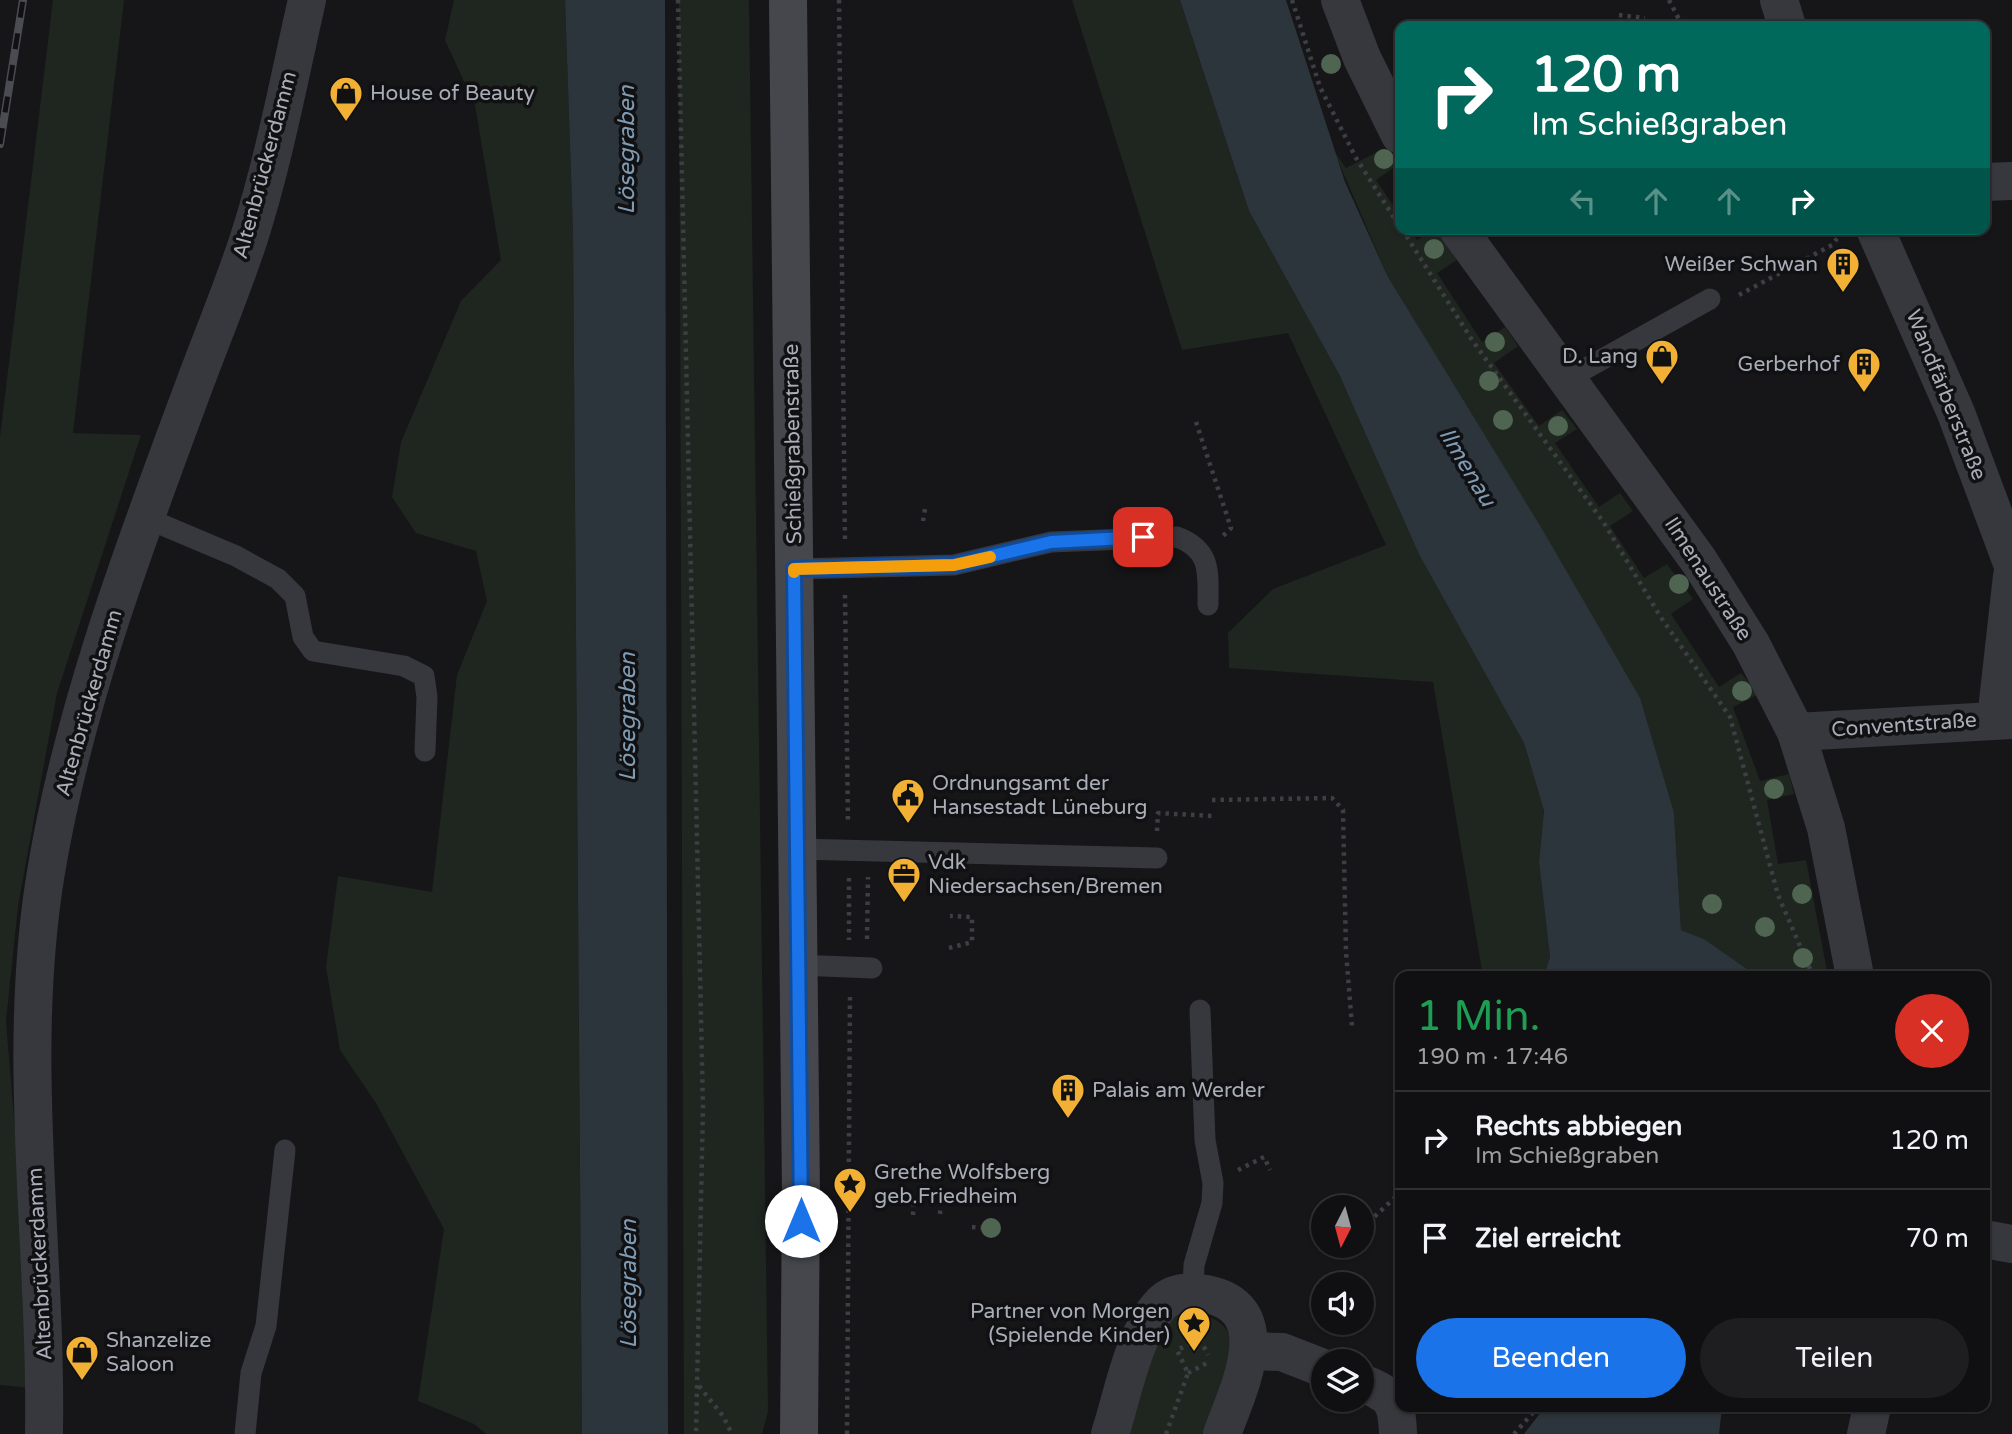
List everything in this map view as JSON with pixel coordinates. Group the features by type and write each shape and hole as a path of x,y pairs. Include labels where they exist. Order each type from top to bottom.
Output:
{"main road":[{"name":"Schießgrabenstraße","path":"788,0 798,965 799,1434"}],"street":[{"name":"Altenbrückerdamm","path":"44,1434 45,1352 31,1097 33,993 46,873 65,781 93,676 146,518 249,237 307,0"},
{"path":"1340,0 1362,58 1395,125"},
{"path":"1779,0 1785,21"},
{"path":"1990,183 2012,181"},
{"name":"Ilmenaustraße","path":"1462,235 1699,561 1751,644 1796,732 1826,828 1853,971"},
{"name":"Wandfärberstraße","path":"1878,235 1956,413 2012,564"},
{"path":"2004,720 2012,576"},
{"name":"Conventstraße","path":"1796,732 2004,720"},
{"path":"1990,1240 2012,1244"},
{"path":"1110,1434 1147,1323 1162,1303 1176,1294 1205,1294 1232,1304 1243,1318 1249,1350 1222,1434"},
{"path":"1249,1350 1282,1352 1311,1363"},
{"path":"1374,1389 1387,1395 1397,1419"},
{"path":"1866,1434 1871,1412"}],"lane":[{"path":"1567,379 1710,299"},
{"path":"146,518 236,556 278,579 295,596 303,636 313,651 404,666 424,676 427,697 425,751"},
{"path":"794,569 954,565 1051,542 1177,537 1195,544 1202,555 1209,573 1208,605"},
{"path":"797,849 1157,858"},
{"path":"798,965 863,967"},
{"path":"1200,1010 1205,1140 1213,1183 1212,1203 1194,1265 1205,1294"},
{"path":"245,1434 251,1373 266,1326 285,1150"}],"path":[{"path":"678,0 703,1107 696,1434"},
{"path":"839,0 845,568 863,967"},
{"path":"1292,0 1320,87 1356,158 1395,219"},
{"path":"1669,0 1680,21"},
{"path":"1619,15 1645,18"},
{"path":"1405,235 1472,340 1604,523 1660,616 1730,717 1778,895 1812,971"},
{"path":"1710,299 1735,297 1832,245 1840,235"},
{"path":"1196,422 1231,528 1202,555"},
{"path":"923,521 925,509"},
{"path":"1212,800 1332,798 1343,810 1346,952 1352,1026"},
{"path":"1157,858 1157,813 1212,816"},
{"path":"847,1434 851,1195 867,917 858,850"},
{"path":"949,948 972,942 972,917 950,916"},
{"path":"867,917 874,919"},
{"path":"1213,1183 1264,1157 1270,1170"},
{"path":"913,1214 914,1198"},
{"path":"940,1214 941,1198"},
{"path":"1374,1217 1395,1198"},
{"path":"972,1227 990,1228"},
{"path":"1166,1434 1188,1373 1211,1361 1200,1339 1205,1294"},
{"path":"1188,1373 1177,1350 1200,1339"},
{"path":"698,1384 723,1416 732,1434"},
{"path":"1514,1434 1534,1412"}],"shaded area":[{"path":"53,0 124,0 73,433 141,435 57,693 18,906 6,1021 31,1323 31,1388 0,1385 0,437"},
{"path":"454,0 565,0 573,233 582,1434 486,1434 474,1424 418,1401 444,1229 376,1103 340,1050 326,967 338,876 432,892 457,675 487,601 476,551 416,533 392,497 401,442 461,301 501,260 475,105 445,40"},
{"path":"679,0 749,0 768,1411 762,1434 684,1434"},
{"path":"1072,0 1180,0 1249,211 1340,376 1524,743 1544,811 1539,862 1550,957 1546,971 1482,971 1433,682 1229,668 1228,633 1273,589 1386,545 1288,333 1182,350"},
{"path":"1381,150 1395,165 1376,180 1395,208 1395,235 1413,235 1417,240 1427,235 1443,235 1460,258 1437,273 1482,342 1505,327 1518,346 1494,363 1539,426 1562,410 1577,429 1555,443 1599,507 1620,493 1633,511 1610,526 1644,578 1667,564 1693,599 1671,614 1719,687 1741,673 1759,694 1733,707 1760,781 1789,774 1794,794 1767,800 1778,864 1806,860 1827,971 1750,971 1704,939 1681,930 1674,813 1432,350 1388,277 1334,151 1346,168"},
{"path":"1191,1311 1219,1322 1230,1339 1231,1352 1225,1381 1204,1434 1121,1434 1156,1330 1177,1312"}],"water":[{"name":"Lösegraben","path":"565,0 665,0 668,1434 582,1434 573,233"},
{"name":"Ilmenau","path":"1180,0 1286,0 1345,182 1388,277 1542,529 1640,698 1674,813 1681,930 1704,939 1750,971 1546,971 1550,957 1539,862 1544,811 1524,743 1419,554 1340,376 1249,211"},
{"path":"1541,1412 1721,1412 1719,1434 1524,1434"}],"railway":[{"path":"0,144 23,0"}],"slow traffic":[{"path":"794,572 794,569 954,565 990,557"}],"place":[{"name":"House of Beauty","path":"346,123"},
{"name":"Weißer Schwan","path":"1843,294"},
{"name":"D. Lang","path":"1662,386"},
{"name":"Gerberhof","path":"1864,394"},
{"name":"Ordnungsamt der Hansestadt Lüneburg","path":"908,825"},
{"name":"Vdk Niedersachsen/Bremen","path":"904,904"},
{"name":"Palais am Werder","path":"1068,1120"},
{"name":"Grethe Wolfsberg geb.Friedheim","path":"850,1214"},
{"name":"Partner von Morgen (Spielende Kinder)","path":"1194,1353"},
{"name":"Shanzelize Saloon","path":"82,1382"}],"route":[{"path":"801,1221 794,569 954,565 1051,542 1143,537"}]}
